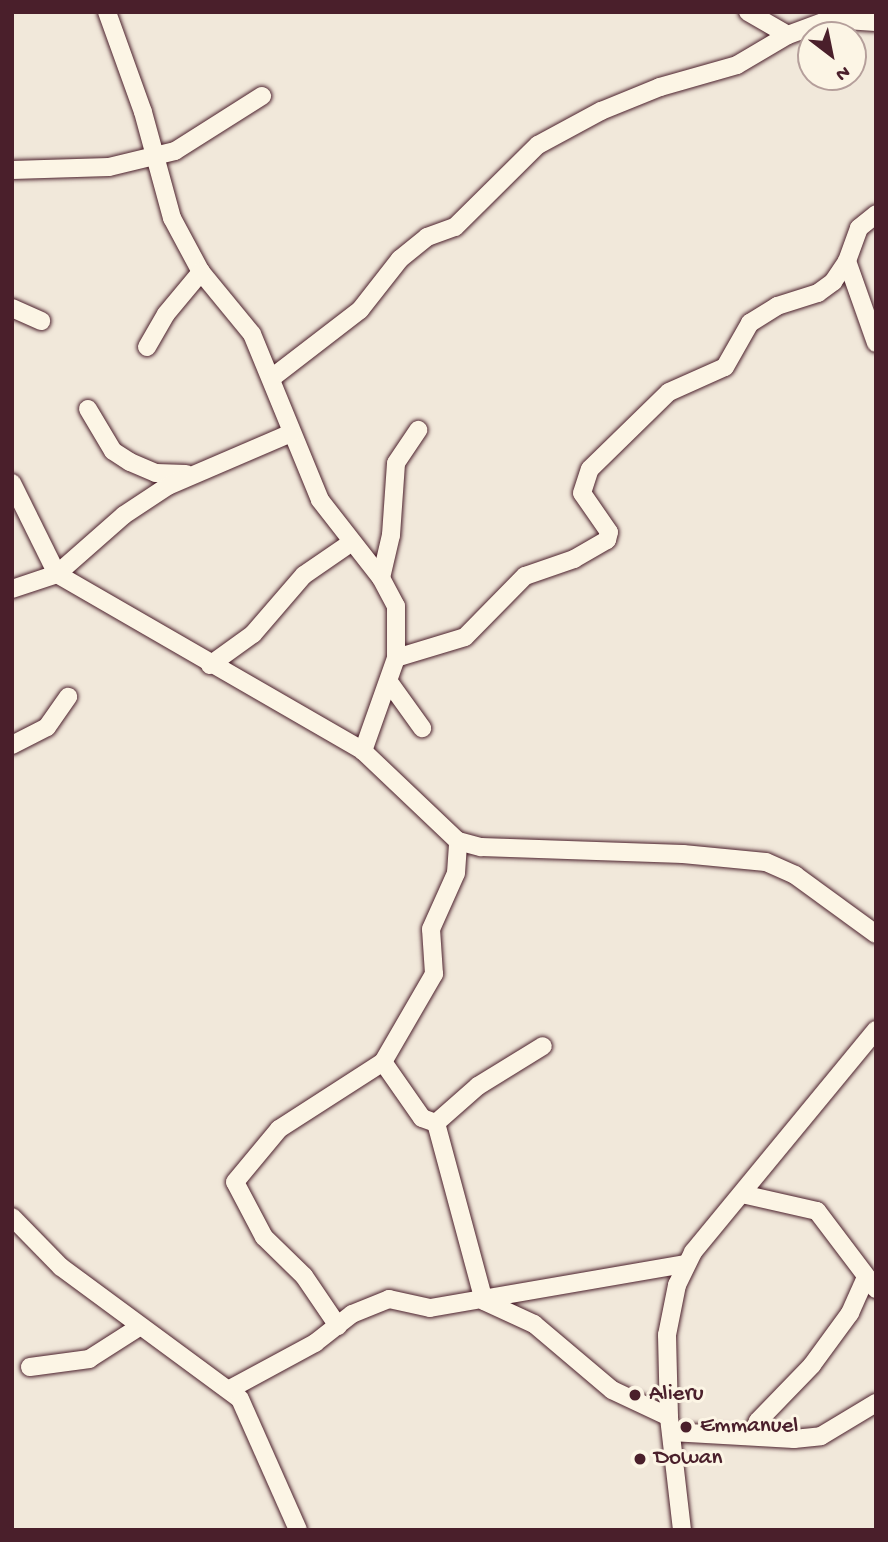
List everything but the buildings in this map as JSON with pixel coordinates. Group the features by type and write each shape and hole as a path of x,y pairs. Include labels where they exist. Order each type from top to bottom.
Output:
{"street":[{"path":"107,12 143,112 153,157 172,218 201,272 244,323 273,377 291,433 320,500 381,578 399,620 396,658 362,751"},
{"path":"748,12 788,35"},
{"path":"273,377 360,310 414,246 455,227 550,138 660,87 737,65 788,35 831,19 876,22"},
{"path":"12,170 85,170 153,157 190,144 262,96"},
{"path":"396,658 465,637 525,576 574,559 607,540 609,532 582,494 590,469 670,392 725,367 750,323 777,306 818,293 847,261 859,228 876,214"},
{"path":"847,261 876,343"},
{"path":"147,347 166,314 201,272"},
{"path":"12,308 41,321"},
{"path":"88,409 109,445 130,462 156,473 190,474"},
{"path":"381,578 391,535 394,473 418,430"},
{"path":"12,589 57,574 124,515 190,474 291,433"},
{"path":"14,492 57,574 362,751 458,841 481,847 683,854 765,862 796,875 876,934"},
{"path":"210,665 253,634 304,575 352,542"},
{"path":"389,682 422,727"},
{"path":"12,745 47,727 68,697"},
{"path":"338,1326 304,1276 264,1237 235,1182 279,1129 383,1062 434,974 431,929 456,873 458,841"},
{"path":"682,1530 670,1424 667,1335 686,1264 876,1030"},
{"path":"436,1123 478,1086 543,1046"},
{"path":"383,1062 422,1118 436,1123"},
{"path":"436,1123 484,1301"},
{"path":"742,1195 817,1211 870,1285 812,1365 758,1421 752,1434"},
{"path":"12,1217 61,1267 139,1327 230,1389 246,1410 298,1530"},
{"path":"230,1389 372,1303 389,1299 430,1308 484,1301 686,1264"},
{"path":"484,1301 534,1324 612,1390 670,1424 794,1439 821,1436 876,1403"},
{"path":"30,1367 89,1359 139,1327"}],"place":[{"name":"Alieru","path":"635,1395"},
{"name":"Emmanuel","path":"686,1427"},
{"name":"Dowan","path":"640,1459"}]}
